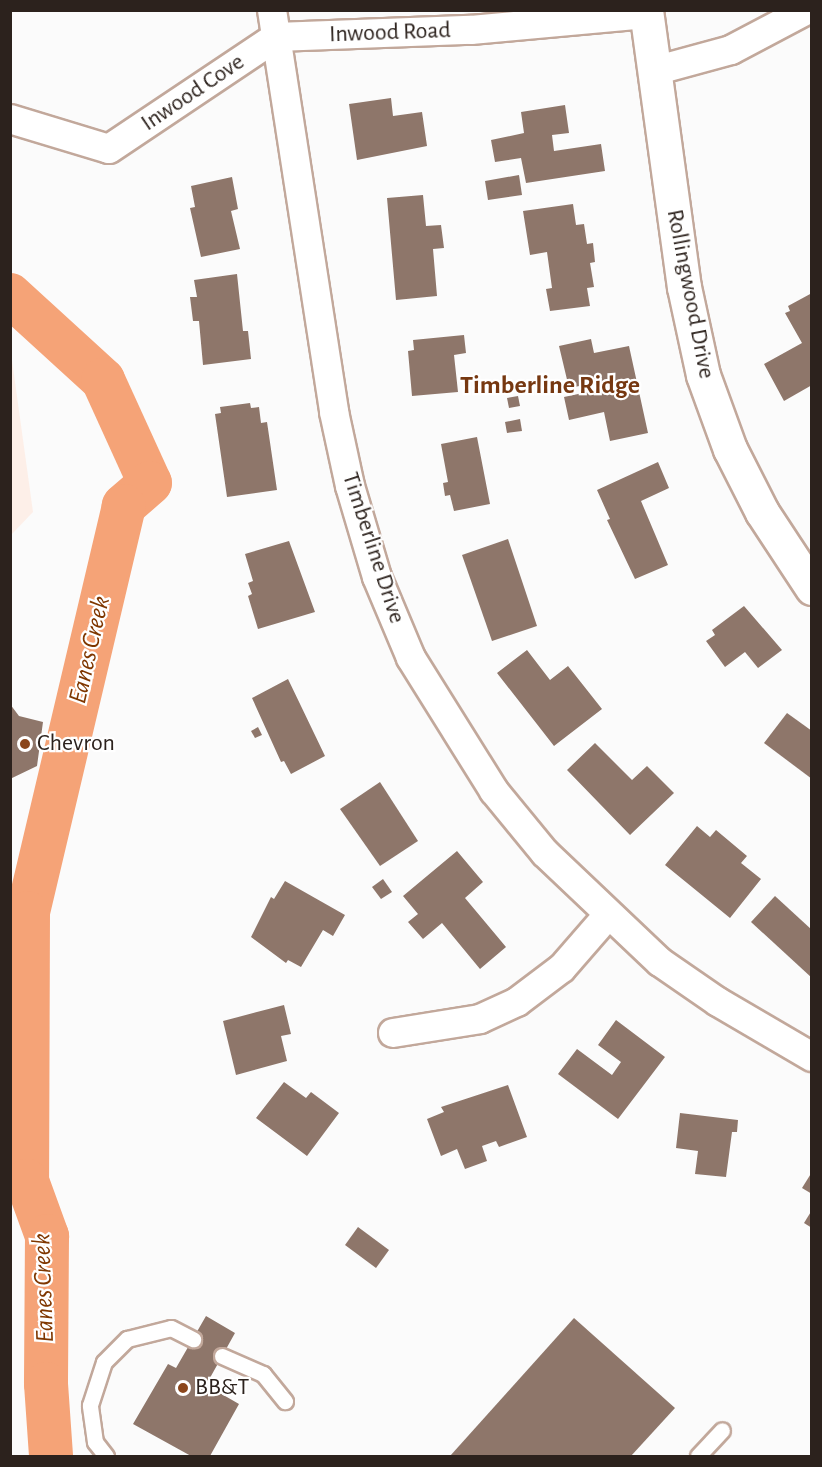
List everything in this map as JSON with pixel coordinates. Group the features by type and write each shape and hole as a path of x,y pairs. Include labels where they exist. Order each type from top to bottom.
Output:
{"street":[{"path":"654,71 731,50 807,10"},
{"name":"Rollingwood Drive","path":"646,12 684,287 703,375 746,481 795,568 812,588"},
{"name":"Inwood Road","path":"274,24 471,30 646,12"},
{"name":"Inwood Cove","path":"10,119 109,149 274,24"},
{"name":"Timberline Drive","path":"274,24 334,412 350,486 377,577 411,658 494,791 545,853 660,962 699,989 812,1057"},
{"path":"393,1033 480,1019 517,1002 562,968 608,915"}],"lane":[{"path":"106,1456 95,1442 90,1405 104,1362 127,1339 171,1328 193,1339"},
{"path":"222,1356 263,1374 285,1401"},
{"path":"698,1456 722,1431"}],"shaded area":[{"path":"11,353 33,512 10,535"}],"building":[{"path":"391,98 393,116 422,112 427,146 357,160 349,104"},
{"path":"565,105 569,133 552,135 554,151 601,144 605,171 526,183 521,158 495,162 491,140 524,133 521,112"},
{"path":"519,175 522,195 488,200 485,181"},
{"path":"232,177 238,209 231,211 240,249 201,257 190,208 195,207 191,186"},
{"path":"423,195 426,226 441,225 444,248 433,249 437,296 396,300 387,198"},
{"path":"573,204 576,225 584,224 587,244 593,243 595,262 590,263 594,287 587,288 590,306 550,311 546,289 552,288 547,252 530,255 523,211"},
{"path":"237,274 243,331 248,331 251,359 203,365 199,321 193,321 190,297 197,297 194,280"},
{"path":"812,293 812,385 784,401 764,364 802,343 785,313 790,311 788,306"},
{"path":"464,335 466,353 454,355 458,392 412,396 408,351 414,350 413,340"},
{"path":"591,339 594,353 629,346 648,433 610,441 604,412 569,420 564,397 597,390 595,383 569,388 559,346"},
{"path":"518,396 520,406 509,408 507,398"},
{"path":"250,403 251,408 259,407 261,423 267,422 277,490 227,497 215,414 221,413 220,407"},
{"path":"520,419 522,431 507,433 505,422"},
{"path":"477,437 490,504 454,511 450,495 445,496 443,483 448,482 441,444"},
{"path":"658,462 669,488 641,501 668,565 635,579 607,520 610,519 597,490"},
{"path":"508,539 537,626 492,641 462,555"},
{"path":"289,541 315,612 258,629 248,596 252,594 248,583 253,581 245,554"},
{"path":"744,606 782,650 758,668 745,652 725,667 706,641 715,635 712,630"},
{"path":"527,650 550,680 568,666 602,709 554,746 497,673"},
{"path":"288,679 325,756 291,774 284,761 281,762 252,698"},
{"name":"Chevron","path":"10,704 19,716 43,722 37,766 10,779"},
{"path":"787,713 812,731 812,779 764,743"},
{"path":"258,727 262,735 255,738 251,731"},
{"path":"595,743 632,780 647,766 674,793 630,835 567,770"},
{"path":"380,782 418,841 380,866 340,809"},
{"path":"697,826 710,837 716,830 747,856 741,863 761,879 730,918 665,865"},
{"path":"457,851 483,882 465,898 506,947 480,969 442,923 423,939 408,922 418,914 403,896"},
{"path":"383,879 392,892 381,899 372,887"},
{"path":"285,881 345,915 333,936 323,930 301,967 288,960 286,963 251,937 271,897 274,899"},
{"path":"775,896 812,930 812,978 751,922"},
{"path":"284,1005 291,1034 281,1036 287,1061 236,1075 223,1021"},
{"path":"616,1020 665,1057 618,1119 558,1074 577,1049 612,1075 621,1062 598,1045"},
{"path":"284,1082 306,1098 311,1092 339,1113 307,1156 256,1118"},
{"path":"508,1085 527,1137 499,1147 496,1141 482,1146 487,1161 465,1169 457,1149 441,1156 427,1119 444,1112 441,1107"},
{"path":"680,1113 738,1120 737,1132 732,1132 726,1177 695,1174 698,1151 676,1148"},
{"path":"812,1172 812,1194 802,1188"},
{"path":"812,1210 812,1228 804,1223"},
{"path":"358,1227 389,1250 376,1268 345,1245"},
{"name":"BB&T","path":"206,1316 235,1333 206,1385 239,1404 210,1456 191,1456 133,1424 168,1364 176,1368"},
{"path":"574,1318 675,1408 631,1456 450,1456"}],"waterway":[{"name":"Eanes Creek","path":"10,295 103,380 150,483 124,506 28,913 27,1181 47,1236 46,1384 51,1456"}],"place":[{"name":"Chevron","path":"25,744"},
{"name":"BB&T","path":"183,1388"}],"district":[{"name":"Timberline Ridge","path":"550,386"}]}
